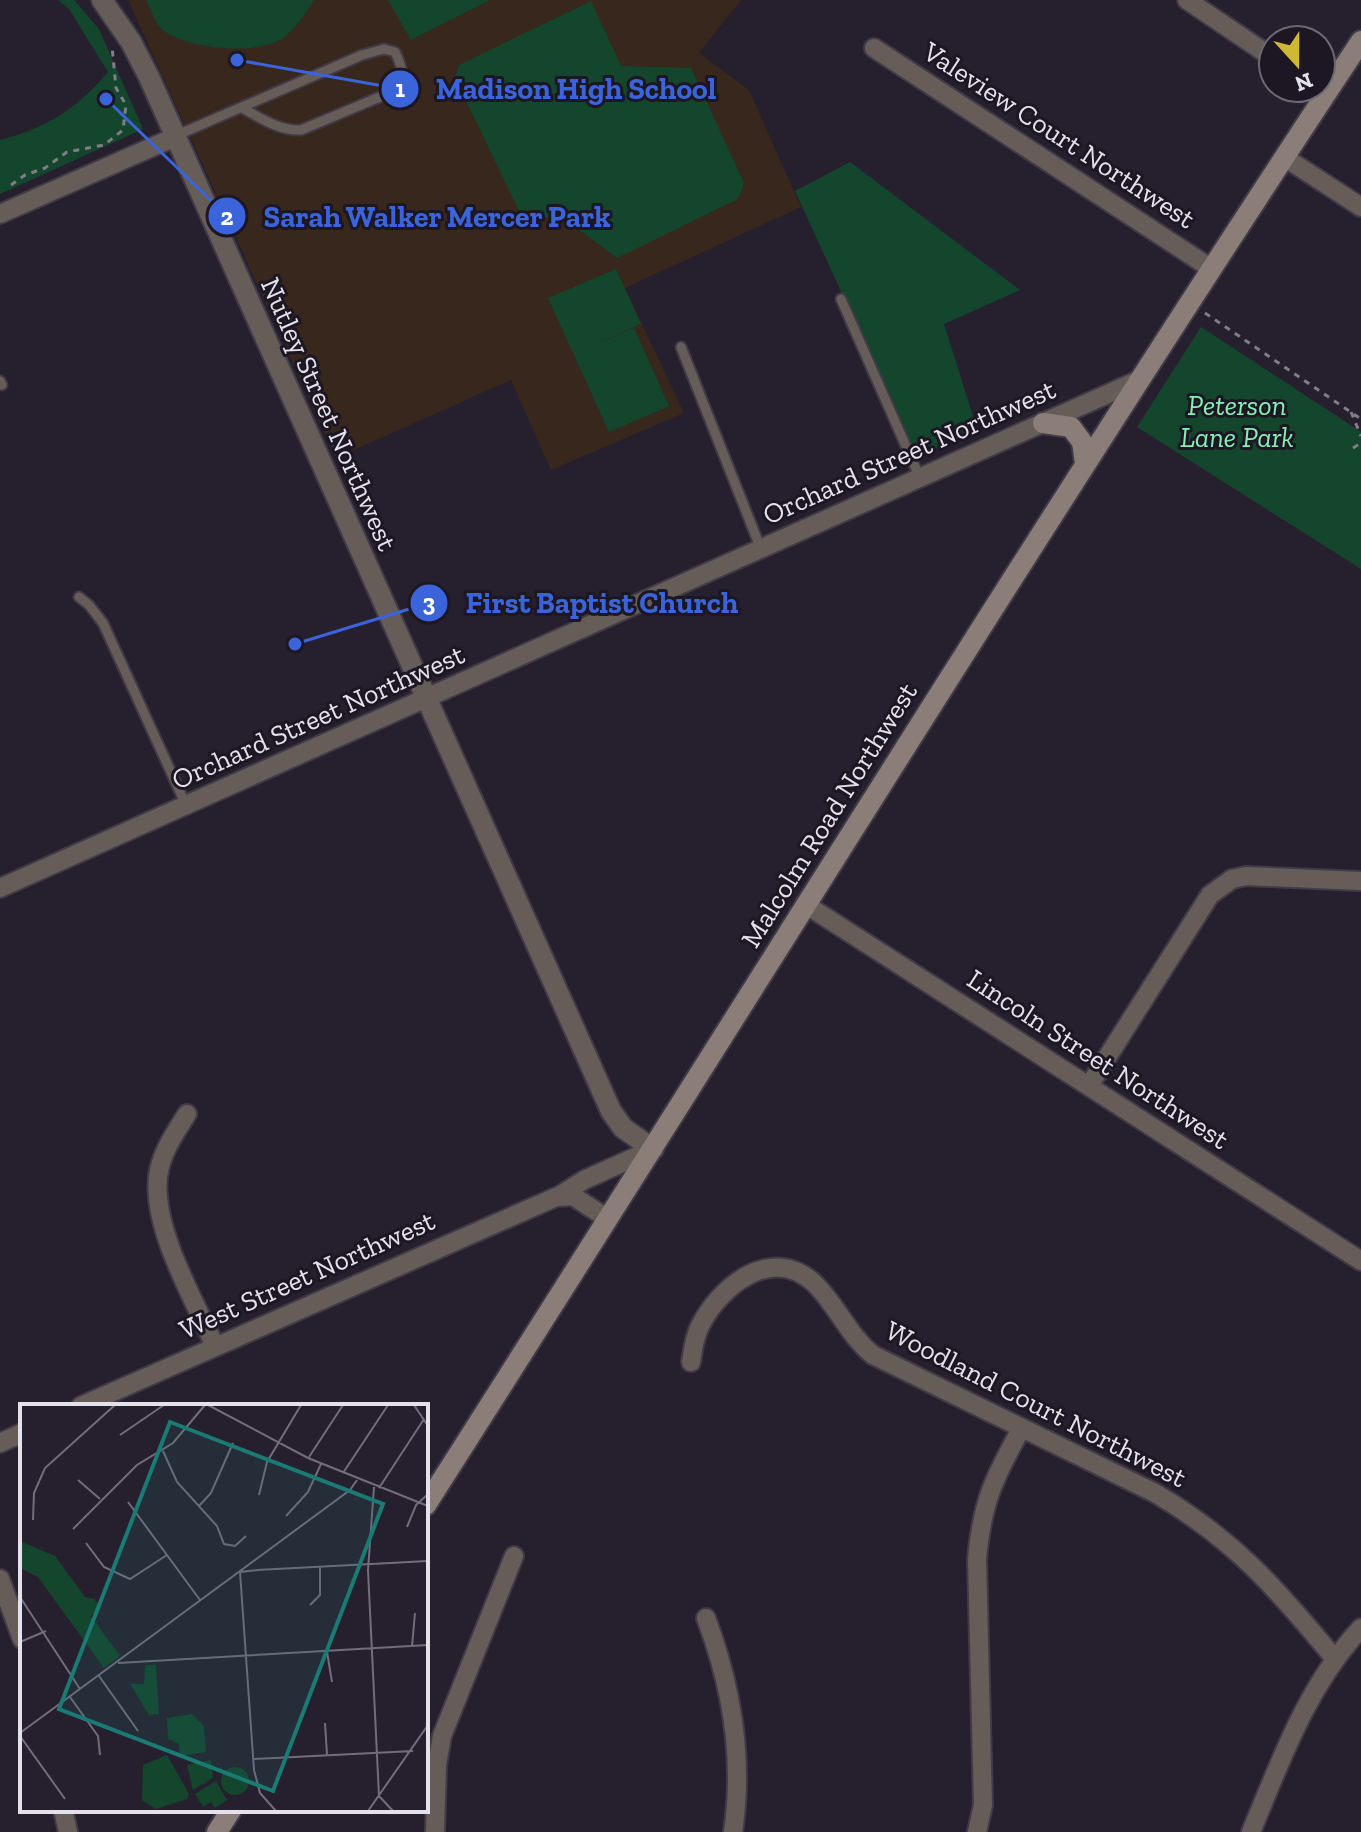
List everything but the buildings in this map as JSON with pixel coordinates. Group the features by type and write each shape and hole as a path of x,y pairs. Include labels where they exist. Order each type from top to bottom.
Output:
{"main road":[{"name":"Malcolm Road Northwest","path":"1337,72 1361,41"},
{"name":"Malcolm Road Northwest","path":"428,1502 1085,463 1191,304 1315,104"},
{"path":"1043,423 1071,427 1082,442 1085,463"},
{"path":"217,1832 230,1812"}],"street":[{"name":"Nutley Street Northwest","path":"102,0 131,42 175,137 611,1111 623,1128 653,1149"},
{"path":"1187,0 1257,47"},
{"name":"Valeview Court Northwest","path":"874,48 1212,269"},
{"path":"0,214 175,137"},
{"path":"1284,157 1361,207"},
{"name":"Orchard Street Northwest","path":"0,888 1139,380"},
{"path":"1089,1086 1210,895 1220,886 1246,876 1361,881"},
{"name":"Lincoln Street Northwest","path":"805,904 1361,1261"},
{"path":"187,1114 163,1156 157,1195 167,1237 215,1346"},
{"name":"West Street Northwest","path":"85,1404 556,1197 584,1180 653,1149"},
{"path":"556,1197 573,1196 608,1219"},
{"name":"Woodland Court Northwest","path":"691,1362 699,1328 708,1312 733,1284 752,1272 784,1268 812,1281 854,1338 873,1355 1155,1493 1189,1513 1223,1538 1283,1596 1335,1659"},
{"path":"977,1832 983,1805 977,1559 980,1526 986,1500 1021,1429"},
{"path":"0,1443 20,1434"},
{"path":"435,1832 437,1765 442,1736 514,1556"},
{"path":"0,1579 20,1634"},
{"path":"706,1618 722,1666 736,1734 738,1774 733,1832"},
{"path":"1251,1832 1315,1688 1361,1628"},
{"path":"63,1812 68,1832"}],"lane":[{"path":"175,137 362,55 384,49 395,52 403,67 401,81 394,91 301,130 290,131 244,109"},
{"path":"841,299 920,478"},
{"path":"681,347 761,549"},
{"path":"79,597 103,623 186,805"}],"path":[{"path":"11,185 25,175 45,168 67,152 104,145 123,130 126,105 116,88 113,42"},
{"path":"1191,304 1361,419"},
{"path":"1351,412 1361,436"},
{"path":"334,447 342,434"},
{"path":"1353,448 1361,443"}],"shaded area":[{"path":"128,0 741,0 699,53 749,90 801,207 625,288 684,413 551,470 511,380 336,458"}],"green space":[{"path":"58,0 74,0 99,29 143,129 0,194 0,140 32,130 60,115 85,96 108,72 69,9"},
{"path":"146,0 314,0 283,38 257,47 223,48 189,42 164,31"},
{"path":"388,0 490,0 411,40"},
{"path":"591,1 621,66 691,68 744,183 738,199 617,258 565,219 521,215 455,78 459,65"},
{"path":"850,162 1020,290 944,324 977,429 917,457 795,191"},
{"path":"616,269 641,324 585,349 634,328 669,406 609,432 548,298"},
{"name":"Peterson Lane Park","path":"1201,327 1361,432 1361,569 1137,427"}],"place":[{"name":"Madison High School","path":"237,60"},
{"name":"Sarah Walker Mercer Park","path":"106,99"},
{"name":"First Baptist Church","path":"295,644"}]}
